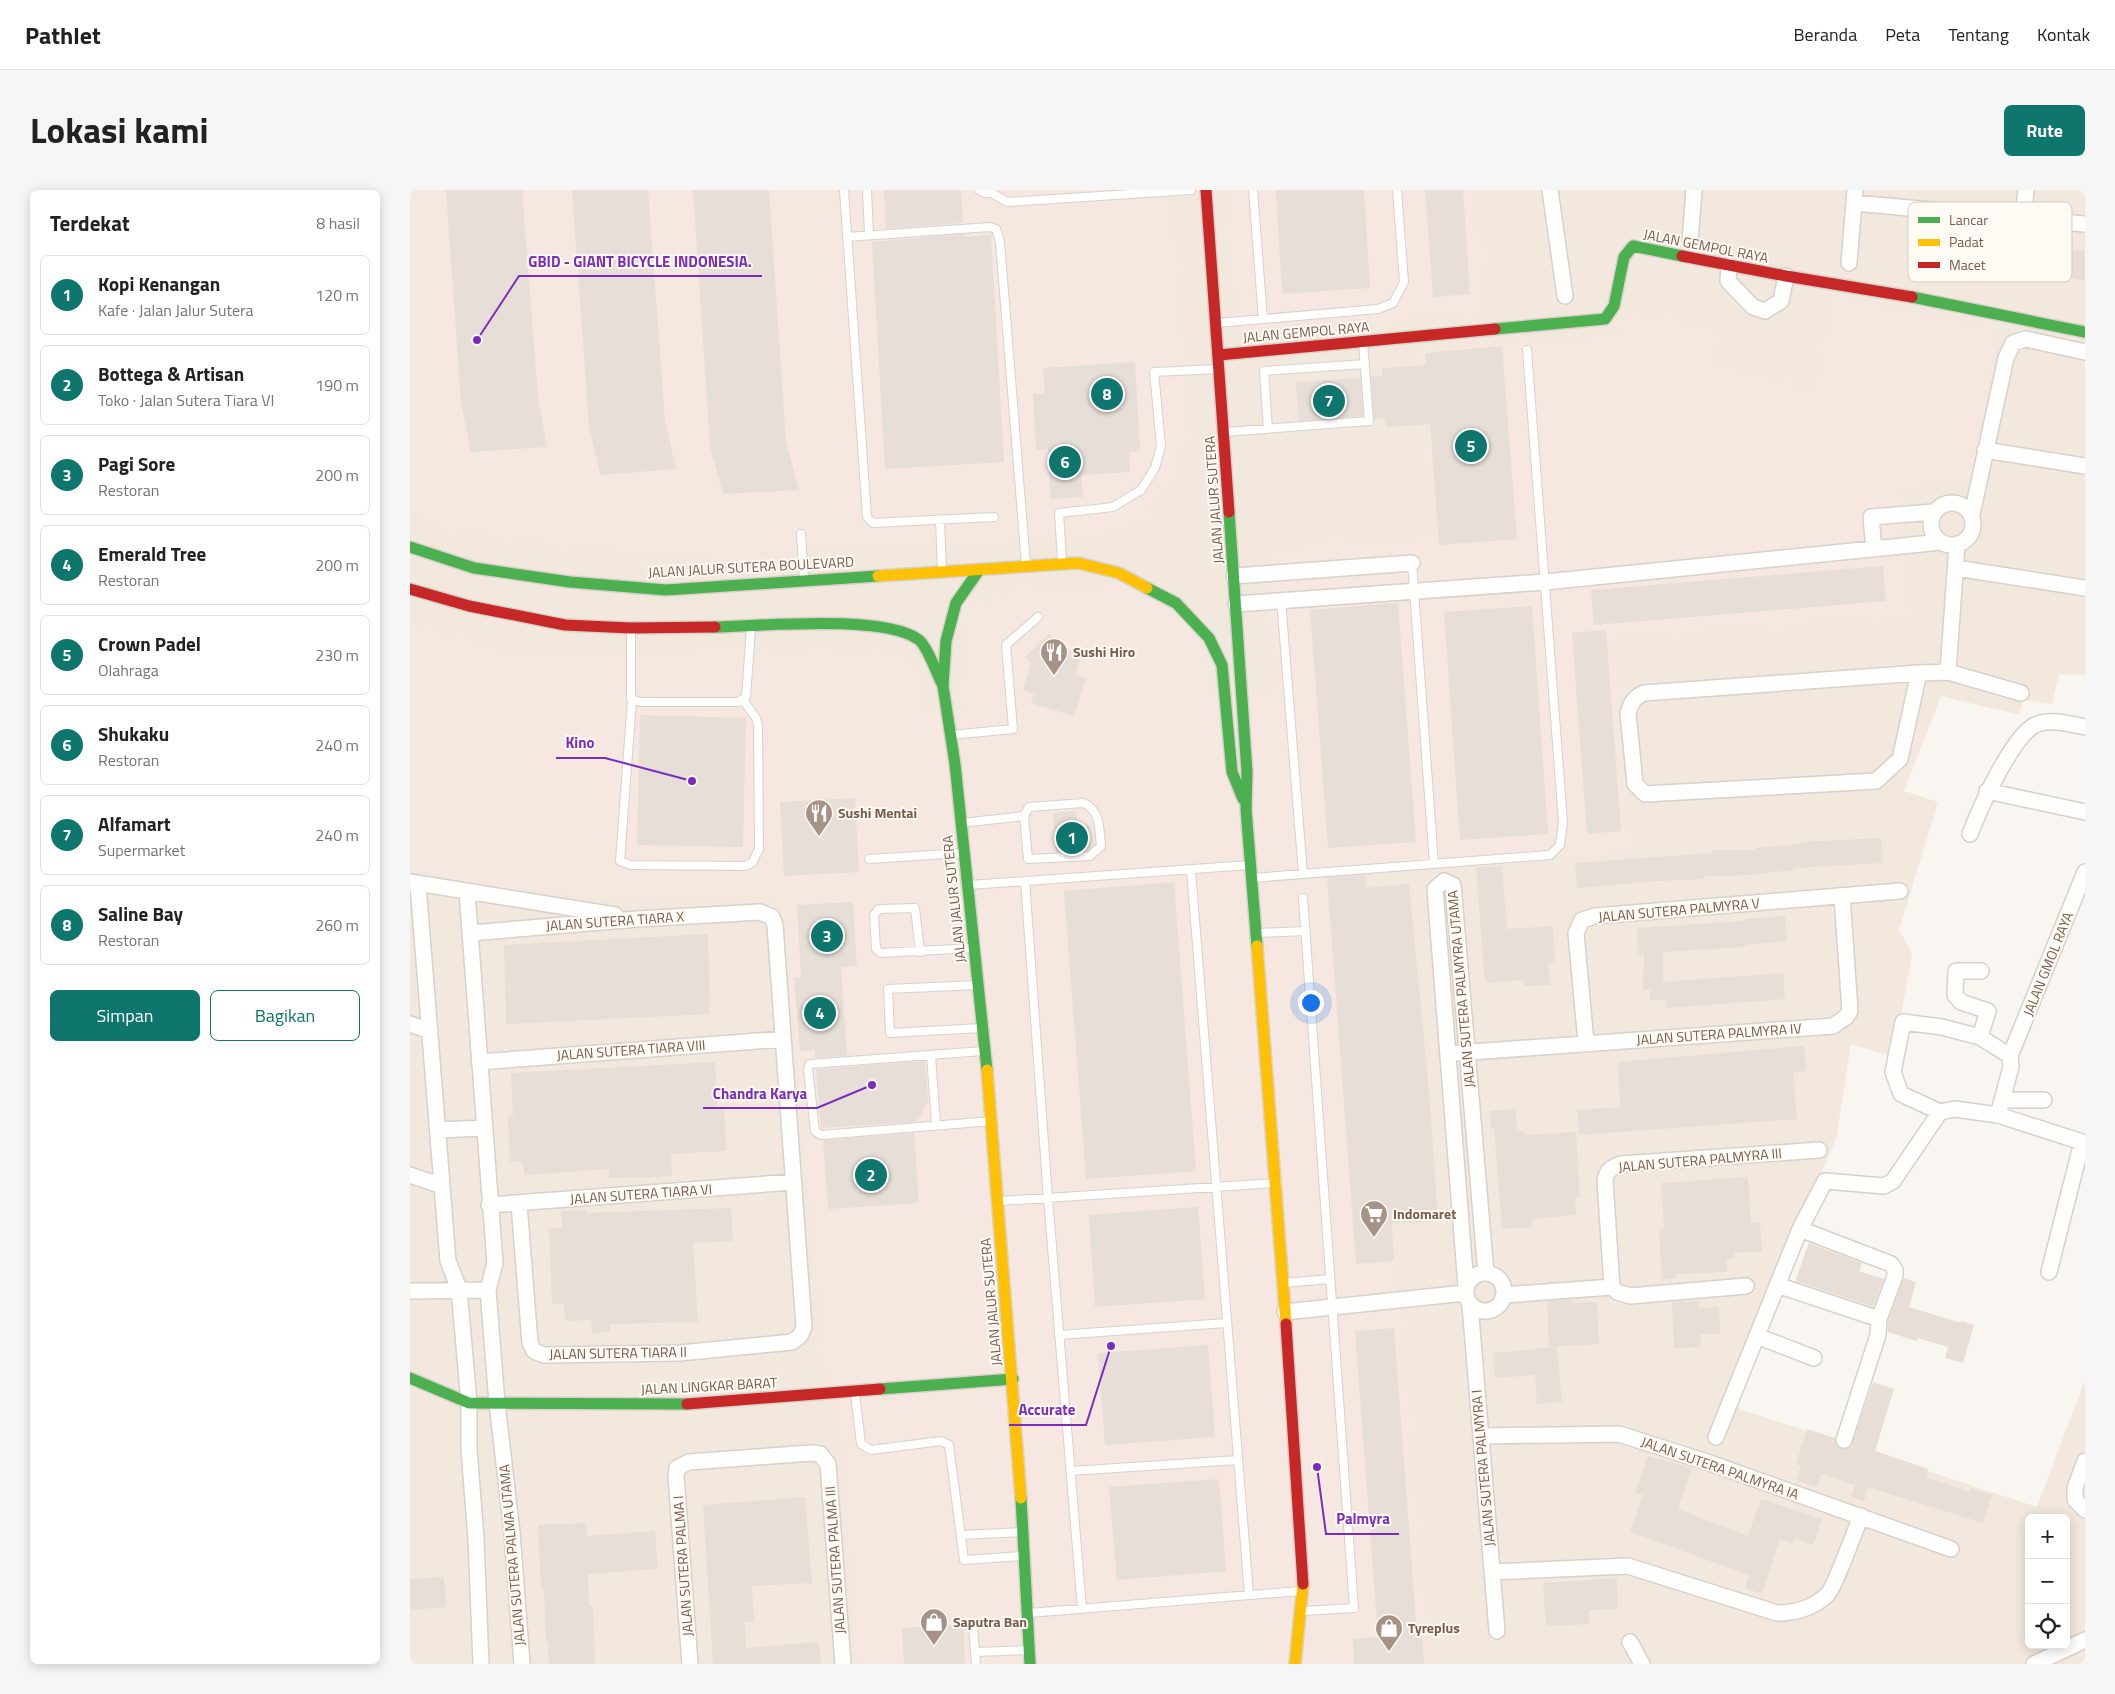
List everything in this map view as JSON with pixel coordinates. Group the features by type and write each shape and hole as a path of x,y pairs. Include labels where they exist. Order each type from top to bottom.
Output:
{"main road":[{"name":"JALAN JALUR SUTERA","path":"1206,190 1217,323 1247,772 1246,809 1277,1183 1303,1591 1295,1664"},
{"name":"JALAN GEMPOL RAYA","path":"1219,355 1605,319 1614,306 1624,257 1633,246 1729,266 1874,289 2085,332"},
{"name":"JALAN JALUR SUTERA BOULEVARD","path":"410,547 474,568 570,582 666,590 979,570"},
{"name":"JALAN JALUR SUTERA","path":"1030,1664 1013,1379 992,1121 968,885 951,735 943,686 946,641 956,603 979,570 1026,565 1078,563 1119,573 1176,602 1209,638 1222,665 1232,772 1246,809"},
{"path":"410,589 469,606 565,626 630,628 863,624 894,628 920,641 943,686"},
{"name":"JALAN LINGKAR BARAT","path":"410,1378 469,1403 677,1404 855,1393 1013,1379"}],"street":[{"path":"1550,190 1565,296"},
{"path":"1690,241 1694,190"},
{"path":"1849,263 1855,196 1908,203"},
{"path":"2072,223 2085,224"},
{"path":"1729,266 1728,281 1753,307 1765,311 1781,301 1786,276"},
{"path":"1236,604 1544,582 1941,542 1957,544 1967,539 1973,530 1972,514 1985,450 2006,358 2013,343 2026,339 2085,352"},
{"path":"1985,450 2085,466"},
{"path":"1874,549 1872,517 1934,512 1943,505 1953,502 1964,506 1972,514"},
{"path":"1934,512 1931,528 1941,542"},
{"path":"1948,672 1957,544"},
{"path":"1234,576 1412,563"},
{"path":"1956,568 2085,588"},
{"path":"1919,673 1900,759 1876,781 1645,794 1635,784 1628,712 1630,704 1636,697 1644,693 1919,673 1948,672 2021,693"},
{"path":"1970,834 1987,791 2024,734 2036,724 2058,722 2085,727"},
{"path":"1987,791 2085,812"},
{"name":"JALAN GMOL RAYA","path":"1998,1115 2011,1066 2010,1056 2078,909 2085,872"},
{"name":"JALAN SUTERA PALMYRA UTAMA","path":"1467,1295 1435,889 1444,881 1453,885 1486,1273"},
{"path":"481,1664 476,1539 469,1449 469,1403 459,1289 448,1261 430,1031 414,884 638,919"},
{"name":"JALAN SUTERA PALMYRA V","path":"1586,1043 1576,932 1582,920 1595,916 1900,891"},
{"name":"JALAN SUTERA PALMA UTAMA","path":"467,892 489,1205 495,1263 488,1290 497,1403 512,1532 522,1664"},
{"name":"JALAN SUTERA PALMYRA IV","path":"1448,1055 1586,1043 1833,1026 1846,1018 1850,1011 1842,896"},
{"name":"JALAN SUTERA TIARA X","path":"470,932 760,912 772,917 775,925 783,1039"},
{"path":"1980,1037 1988,1011 1961,1002 1955,995 1956,971 1981,971"},
{"path":"2010,1056 1980,1037 1942,1027 1904,1022 1893,1072 1901,1094 1940,1112 1955,1109 1998,1115 2084,1143 2049,1272"},
{"path":"410,1024 430,1031"},
{"path":"783,1039 793,1182"},
{"name":"JALAN SUTERA TIARA VIII","path":"479,1062 783,1039"},
{"path":"2003,1100 2044,1100"},
{"path":"1716,1437 1800,1229 1825,1181 1884,1186 1893,1181 1940,1112"},
{"path":"438,1130 484,1128"},
{"name":"JALAN SUTERA PALMYRA III","path":"1612,1287 1605,1180 1607,1172 1612,1167 1621,1164 1819,1150"},
{"path":"410,1175 442,1186"},
{"name":"JALAN SUTERA TIARA VI","path":"489,1205 793,1182"},
{"name":"JALAN SUTERA TIARA II","path":"519,1204 530,1342 534,1351 544,1355 680,1353 792,1342 800,1336 804,1327 793,1182"},
{"path":"1800,1229 1890,1264 1895,1270 1895,1276 1879,1319 1878,1335 1844,1440"},
{"path":"1486,1273 1498,1278 1502,1283 1504,1295 1498,1307 1493,1310 1480,1311 1467,1295 1474,1276 1486,1273"},
{"path":"1777,1285 1879,1319"},
{"path":"1504,1295 1612,1287 1630,1296 1746,1286"},
{"path":"410,1291 488,1290"},
{"path":"1285,1312 1467,1295"},
{"name":"JALAN SUTERA PALMYRA I","path":"1467,1295 1481,1436 1496,1631"},
{"path":"1757,1336 1814,1358"},
{"name":"JALAN SUTERA PALMYRA IA","path":"1481,1436 1619,1434 1861,1516 1951,1549"},
{"name":"JALAN SUTERA PALMA III","path":"678,1468 682,1464 698,1461 811,1453 824,1458 828,1464 843,1664"},
{"path":"2080,1505 2075,1488 2085,1461"},
{"name":"JALAN SUTERA PALMA I","path":"678,1468 676,1476 690,1664"},
{"path":"1492,1572 1628,1566 1777,1613 1791,1613 1807,1609 1828,1594 1861,1516"},
{"path":"2034,1664 2062,1658 2085,1640"},
{"path":"1630,1642 1642,1664"}],"lane":[{"path":"844,190 867,517 873,523 994,517"},
{"path":"867,190 869,235"},
{"path":"979,190 992,192 1007,202 1191,190"},
{"path":"1253,190 1263,319"},
{"path":"1217,323 1378,309 1392,303 1404,282 1397,190"},
{"path":"847,237 990,226 996,229 999,236 1026,565"},
{"path":"1224,432 1369,421 1363,342"},
{"path":"1252,878 1550,855 1560,845 1563,822 1527,350"},
{"path":"1268,429 1264,371 1365,364"},
{"path":"1063,563 1059,513 1113,507 1141,490 1155,468 1160,446 1154,372 1220,369"},
{"path":"940,519 942,572"},
{"path":"801,534 804,580"},
{"path":"1412,563 1434,864"},
{"path":"1281,600 1303,874"},
{"path":"951,735 1013,729 1006,645 1038,617"},
{"path":"743,700 746,697 751,627"},
{"path":"630,628 630,688 632,700 620,861 631,865 745,866 752,863 758,849 758,725 756,718 743,700"},
{"path":"632,700 641,702 743,700"},
{"path":"1084,803 1093,808 1098,817 1101,846 1090,856 1028,860 1024,816 1029,807 1084,803"},
{"path":"961,823 1024,816"},
{"path":"869,859 964,853"},
{"path":"968,885 1251,865"},
{"path":"1191,870 1249,1595"},
{"path":"1025,881 1048,1198 1082,1608"},
{"path":"1301,1612 1354,1608 1303,898"},
{"path":"920,952 915,908 879,909 874,915 876,949 881,953 920,952 975,948"},
{"path":"1257,933 1306,931"},
{"path":"979,984 888,989 890,1033 983,1027"},
{"path":"985,1051 814,1063 808,1069 815,1131 818,1134 992,1121"},
{"path":"931,1055 936,1124"},
{"path":"998,1201 1277,1183"},
{"path":"1284,1283 1330,1279"},
{"path":"1059,1335 1226,1323"},
{"path":"855,1393 861,1444 871,1450 941,1442 950,1445 964,1560 1023,1556"},
{"path":"1071,1471 1238,1460"},
{"path":"961,1535 1022,1532"},
{"path":"1027,1613 1303,1591"},
{"path":"974,1627 976,1664"},
{"path":"975,1652 1029,1650"}],"shaded area":[{"path":"410,190 2085,190 2085,675 2059,674 2052,704 2023,700 2019,715 1941,696 1904,791 1938,802 1899,930 1912,953 1894,1057 1851,1044 1836,1139 1722,1403 2037,1507 2085,1380 2085,1664 410,1664"},
{"path":"410,190 1170,190 1189,408 1179,475 1140,520 1093,539 741,553 597,550 447,528 410,510"},
{"path":"1229,190 1475,190 1486,311 1236,335"},
{"path":"1833,295 1997,329 1971,479 1894,481 1911,614 1612,638 1632,853 1365,872 1428,1664 858,1664 841,1432 825,1369 782,898 636,902 504,888 410,869 410,626 527,657 763,655 822,648 893,657 920,682 926,713 968,710 964,623 979,608 1012,592 1122,584 1165,606 1205,650 1211,695 1276,691 1266,548 1437,536 1423,352 1619,335 1628,311 1715,328 1710,362 1815,391"}],"building":[{"path":"446,190 522,190 538,397 547,447 471,452 461,403"},
{"path":"572,190 648,190 665,421 676,469 600,475 589,426"},
{"path":"693,190 769,190 786,442 799,490 723,494 710,446"},
{"path":"884,190 961,190 963,223 886,229"},
{"path":"1276,190 1364,190 1370,288 1282,294"},
{"path":"1425,190 1463,190 1470,294 1433,297"},
{"path":"964,234 964,237 991,235 1004,462 885,469 872,242"},
{"path":"2072,250 2085,251 2085,280 2072,278"},
{"path":"1502,346 1517,539 1439,545 1430,424 1386,427 1385,418 1374,419 1371,377 1382,376 1382,368 1426,365 1425,353"},
{"path":"1135,362 1140,451 1129,452 1130,472 1081,475 1083,497 1051,499 1048,449 1036,450 1033,394 1045,394 1043,368"},
{"path":"1360,378 1363,416 1299,421 1296,382"},
{"path":"1883,566 1886,601 1594,625 1591,590"},
{"path":"1398,603 1416,842 1328,848 1310,610"},
{"path":"1532,606 1548,834 1460,840 1444,612"},
{"path":"1606,630 1621,831 1587,834 1572,633"},
{"name":"Sushi Hiro","path":"1049,634 1063,648 1082,654 1075,674 1086,678 1074,716 1031,703 1034,694 1023,690 1031,663 1025,657"},
{"path":"640,715 746,718 743,847 637,845"},
{"name":"Sushi Mentai","path":"855,798 859,872 784,876 780,802"},
{"path":"1076,811 1077,827 1089,826 1091,848 1078,851 1056,852 1053,813"},
{"path":"1881,838 1883,863 1794,868 1794,870 1750,875 1705,876 1705,879 1577,888 1575,863 1712,853 1711,850 1755,850 1755,848 1801,844 1801,842"},
{"path":"1502,866 1507,929 1553,926 1555,963 1548,963 1550,985 1524,986 1524,980 1485,983 1476,867"},
{"path":"1365,875 1366,888 1409,884 1430,1102 1438,1221 1392,1224 1394,1261 1356,1264 1327,878"},
{"path":"1174,882 1196,1171 1086,1179 1064,891"},
{"path":"853,902 857,966 841,967 847,1056 815,1058 815,1050 800,1051 794,977 801,977 797,905"},
{"path":"1785,916 1787,941 1745,945 1745,947 1663,952 1663,982 1783,973 1785,999 1667,1008 1666,1000 1650,1000 1650,990 1643,990 1644,953 1638,954 1637,928 1745,921 1745,919"},
{"path":"708,934 710,1014 506,1024 504,945"},
{"path":"1804,1046 1806,1071 1793,1072 1797,1119 1579,1135 1577,1110 1620,1107 1618,1062"},
{"path":"925,1061 928,1101 919,1118 913,1122 821,1128 816,1069"},
{"path":"715,1062 717,1107 724,1106 726,1151 671,1154 672,1176 655,1177 609,1178 609,1169 524,1175 523,1161 510,1162 508,1116 513,1116 511,1073"},
{"path":"1516,1109 1517,1132 1524,1131 1525,1135 1576,1132 1580,1197 1575,1198 1576,1215 1532,1219 1532,1227 1502,1229 1494,1128 1491,1128 1490,1111"},
{"path":"914,1133 919,1203 828,1209 823,1140"},
{"path":"1748,1177 1751,1223 1760,1222 1762,1251 1734,1253 1735,1258 1726,1259 1727,1272 1676,1274 1676,1278 1662,1279 1659,1229 1664,1228 1661,1183"},
{"path":"1198,1207 1205,1299 1095,1307 1089,1215"},
{"path":"731,1208 733,1241 693,1243 698,1322 610,1324 610,1332 592,1333 591,1320 565,1321 564,1303 552,1304 549,1229 562,1228 561,1211 586,1210 586,1213"},
{"path":"1809,1243 1862,1263 1859,1271 1884,1279 1873,1307 1795,1281"},
{"path":"1904,1278 1916,1282 1909,1307 1961,1323 1961,1321 1974,1325 1963,1363 1945,1358 1948,1347 1918,1338 1916,1341 1888,1332 1888,1321"},
{"path":"1571,1300 1572,1303 1597,1302 1599,1344 1549,1347 1547,1301"},
{"path":"1699,1301 1699,1308 1719,1307 1720,1334 1700,1334 1701,1347 1674,1348 1672,1302"},
{"path":"1394,1328 1417,1635 1422,1634 1424,1664 1354,1664 1353,1639 1378,1637 1355,1331"},
{"path":"1208,1345 1215,1437 1105,1445 1098,1353"},
{"path":"1557,1347 1562,1402 1537,1404 1535,1375 1495,1378 1493,1353"},
{"path":"1873,1382 1894,1389 1875,1451 1928,1469 1926,1477 1969,1492 1971,1488 1992,1495 1983,1523 1868,1487 1864,1501 1851,1497 1855,1485 1821,1473 1817,1487 1796,1480 1801,1466 1796,1464 1807,1429 1835,1438 1837,1446 1841,1449 1851,1447"},
{"path":"1648,1456 1692,1468 1678,1509 1748,1536 1761,1499 1822,1519 1813,1545 1795,1538 1793,1544 1780,1539 1762,1594 1745,1588 1749,1575 1630,1532 1643,1495 1635,1493"},
{"path":"1219,1479 1226,1571 1117,1580 1109,1487"},
{"path":"805,1497 812,1583 752,1586 754,1622 745,1622 746,1648 819,1642 821,1664 713,1664 703,1505"},
{"path":"586,1523 587,1536 655,1531 658,1569 588,1574 589,1606 593,1606 595,1664 549,1664 544,1591 541,1591 538,1525"},
{"path":"444,1577 446,1607 410,1610 410,1579"},
{"path":"1617,1578 1618,1609 1589,1610 1589,1624 1546,1626 1543,1583"},
{"name":"Saputra Ban","path":"963,1624 965,1664 904,1664 902,1628"}],"traffic: fast":[{"path":"1495,329 1605,319 1614,306 1624,257 1633,246 1682,256"},
{"path":"1912,297 2085,332"},
{"path":"1229,512 1247,772 1246,809 1257,946"},
{"path":"410,547 474,568 570,582 666,590 878,576"},
{"path":"979,570 956,603 946,641 943,686 955,764 987,1070"},
{"path":"1147,588 1176,603 1209,638 1222,665 1232,772 1243,799"},
{"path":"715,627 822,623 879,627 902,632 922,643 942,684"},
{"path":"410,1378 469,1403 687,1404"},
{"path":"880,1389 1013,1379"},
{"path":"1021,1498 1030,1664"}],"traffic: slow":[{"path":"878,576 1078,563 1119,573 1147,588"},
{"path":"1257,946 1286,1324"},
{"path":"987,1070 1021,1498"},
{"path":"1295,1664 1303,1584"}],"traffic: jam":[{"path":"1206,190 1229,512"},
{"path":"1682,256 1912,297"},
{"path":"1219,355 1495,329"},
{"path":"410,589 469,606 565,625 631,628 715,627"},
{"path":"1286,1324 1303,1584"},
{"path":"687,1404 880,1389"}],"place":[{"name":"GBID - GIANT BICYCLE INDONESIA.","path":"477,340"},
{"name":"Saline Bay","path":"1107,394"},
{"name":"Alfamart","path":"1329,401"},
{"name":"Crown Padel","path":"1471,446"},
{"name":"Shukaku","path":"1065,462"},
{"name":"Sushi Hiro","path":"1054,676"},
{"name":"Kino","path":"692,781"},
{"name":"Sushi Mentai","path":"819,837"},
{"name":"Kopi Kenangan","path":"1072,838"},
{"name":"Pagi Sore","path":"827,936"},
{"name":"Emerald Tree","path":"820,1013"},
{"name":"Chandra Karya","path":"872,1085"},
{"name":"Bottega & Artisan","path":"871,1175"},
{"name":"Indomaret","path":"1374,1238"},
{"name":"Accurate","path":"1111,1346"},
{"name":"Palmyra","path":"1317,1467"},
{"name":"Saputra Ban","path":"934,1646"},
{"name":"Tyreplus","path":"1389,1652"}]}
